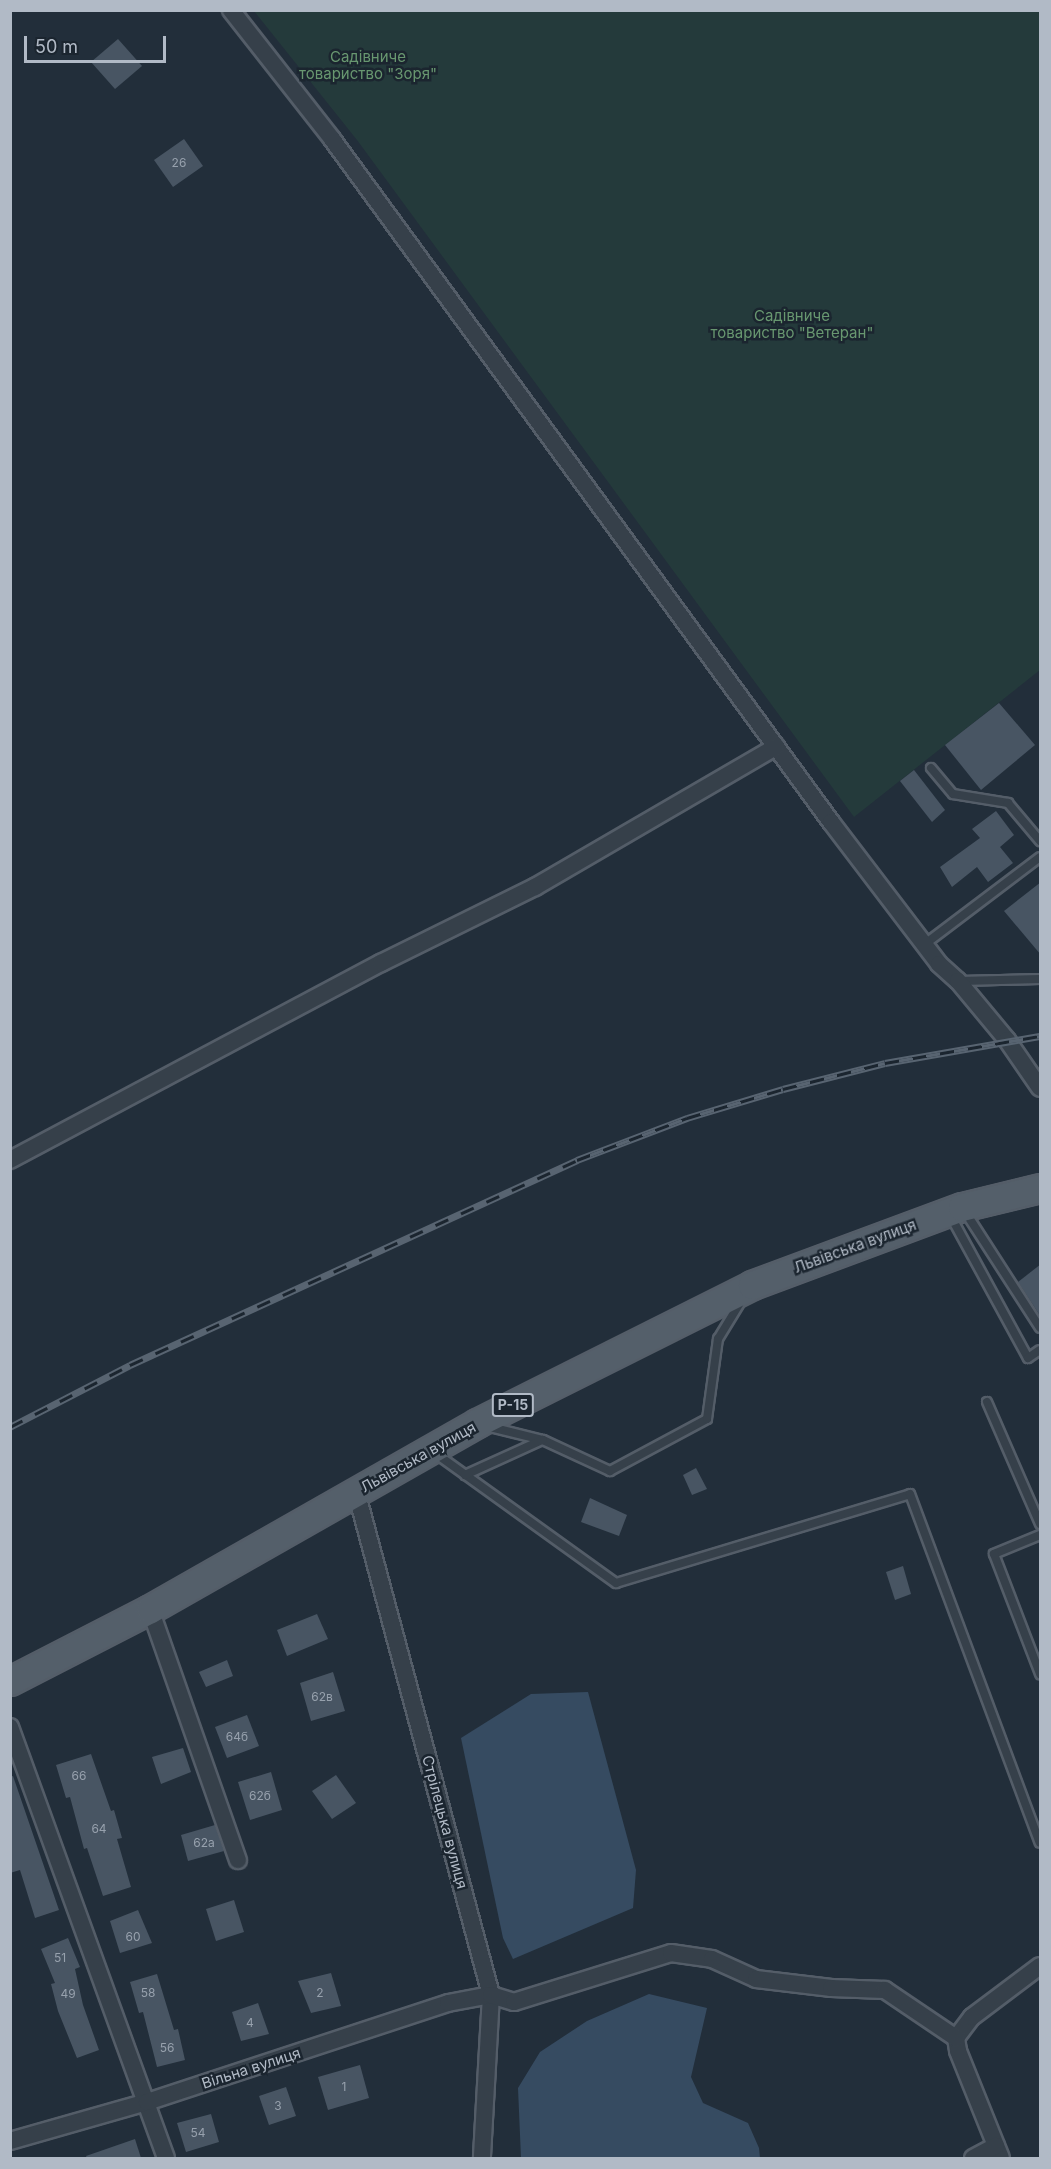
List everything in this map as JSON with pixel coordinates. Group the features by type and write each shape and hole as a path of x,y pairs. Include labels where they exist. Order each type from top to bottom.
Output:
{"main road":[{"name":"Львівська вулиця","path":"10,1681 150,1609 477,1423 752,1285 955,1209 1041,1188"}],"street":[{"path":"231,10 332,139 776,747 939,964 958,981 1007,1040 1041,1088"},
{"path":"10,1160 381,963 534,887 776,747"},
{"name":"Стрілецька вулиця","path":"356,1491 491,1995 482,2158"},
{"path":"150,1609 238,1860"},
{"path":"10,1727 166,2158"},
{"path":"491,1995 514,2002 671,1953 712,1959 756,1979 831,1988 885,1990 956,2038"},
{"path":"973,2158 998,2152 958,2051 956,2038 972,2017 1041,1966"},
{"name":"Вільна вулиця","path":"10,2141 147,2102 448,2003 491,1995"}],"lane":[{"path":"931,768 953,794 1008,803 1041,841"},
{"path":"925,944 1041,857"},
{"path":"958,981 1041,979"},
{"path":"955,1209 1041,1328"},
{"path":"955,1209 1028,1358 1041,1350"},
{"path":"477,1423 543,1440 610,1471 707,1419 718,1339 752,1285"},
{"path":"987,1402 1041,1524"},
{"path":"465,1475 543,1440"},
{"path":"430,1450 616,1583 910,1494 1041,1843"},
{"path":"1041,1535 994,1554 1041,1674"}],"green space":[{"name":"Садівниче товариство \"Ветеран\"","path":"254,11 1040,11 1040,670 854,817 357,140"}],"water":[{"path":"588,1692 636,1870 633,1908 513,1959 503,1938 461,1738 531,1694"},
{"path":"649,1994 707,2008 691,2077 703,2103 748,2123 759,2148 760,2158 521,2158 518,2088 540,2052 587,2021"}],"building":[{"path":"118,39 142,66 115,89 91,62"},
{"path":"184,139 203,166 173,187 154,160"},
{"path":"999,703 1035,745 981,790 945,745"},
{"path":"914,770 945,810 932,822 900,781"},
{"path":"996,811 1014,835 1000,847 1013,863 988,882 977,867 952,887 940,867 980,838 972,829"},
{"path":"1041,882 1041,955 1004,911"},
{"path":"1041,1264 1041,1313 1039,1314 1018,1282"},
{"path":"696,1468 707,1489 692,1495 683,1475"},
{"path":"590,1498 627,1515 619,1536 581,1522"},
{"path":"903,1566 911,1594 895,1600 886,1572"},
{"path":"317,1614 328,1639 287,1656 277,1630"},
{"path":"227,1660 233,1676 206,1687 199,1672"},
{"path":"333,1672 345,1711 311,1721 300,1683"},
{"path":"247,1715 259,1746 227,1758 215,1727"},
{"path":"183,1748 191,1772 161,1784 152,1757"},
{"path":"91,1754 111,1811 114,1810 122,1838 117,1839 131,1887 103,1896 87,1848 84,1849 70,1797 66,1798 56,1765"},
{"path":"271,1772 282,1810 250,1820 238,1782"},
{"path":"336,1775 356,1803 332,1819 312,1791"},
{"path":"13,1776 59,1910 35,1918 20,1870 10,1873 10,1777"},
{"path":"215,1825 224,1851 188,1861 181,1835"},
{"path":"234,1900 244,1932 216,1941 206,1909"},
{"path":"138,1910 152,1943 120,1953 110,1921"},
{"path":"68,1938 80,1967 75,1969 83,2005 99,2050 77,2058 58,2011 51,1984 55,1983 41,1949"},
{"path":"331,1973 341,2006 311,2013 298,1981"},
{"path":"157,1974 174,2030 178,2029 185,2060 157,2067 143,2012 139,2013 130,1982"},
{"path":"258,2003 269,2034 241,2041 232,2012"},
{"path":"360,2065 369,2098 328,2110 318,2077"},
{"path":"286,2087 296,2116 269,2125 259,2096"},
{"path":"211,2114 219,2142 186,2152 177,2123"},
{"path":"135,2139 141,2158 87,2158 86,2156"}],"railway":[{"path":"10,1427 130,1365 577,1160 687,1118 783,1089 885,1063 1040,1036"}],"park label":[{"name":"Садівниче товариство \"Зоря\"","path":"368,64"}]}
